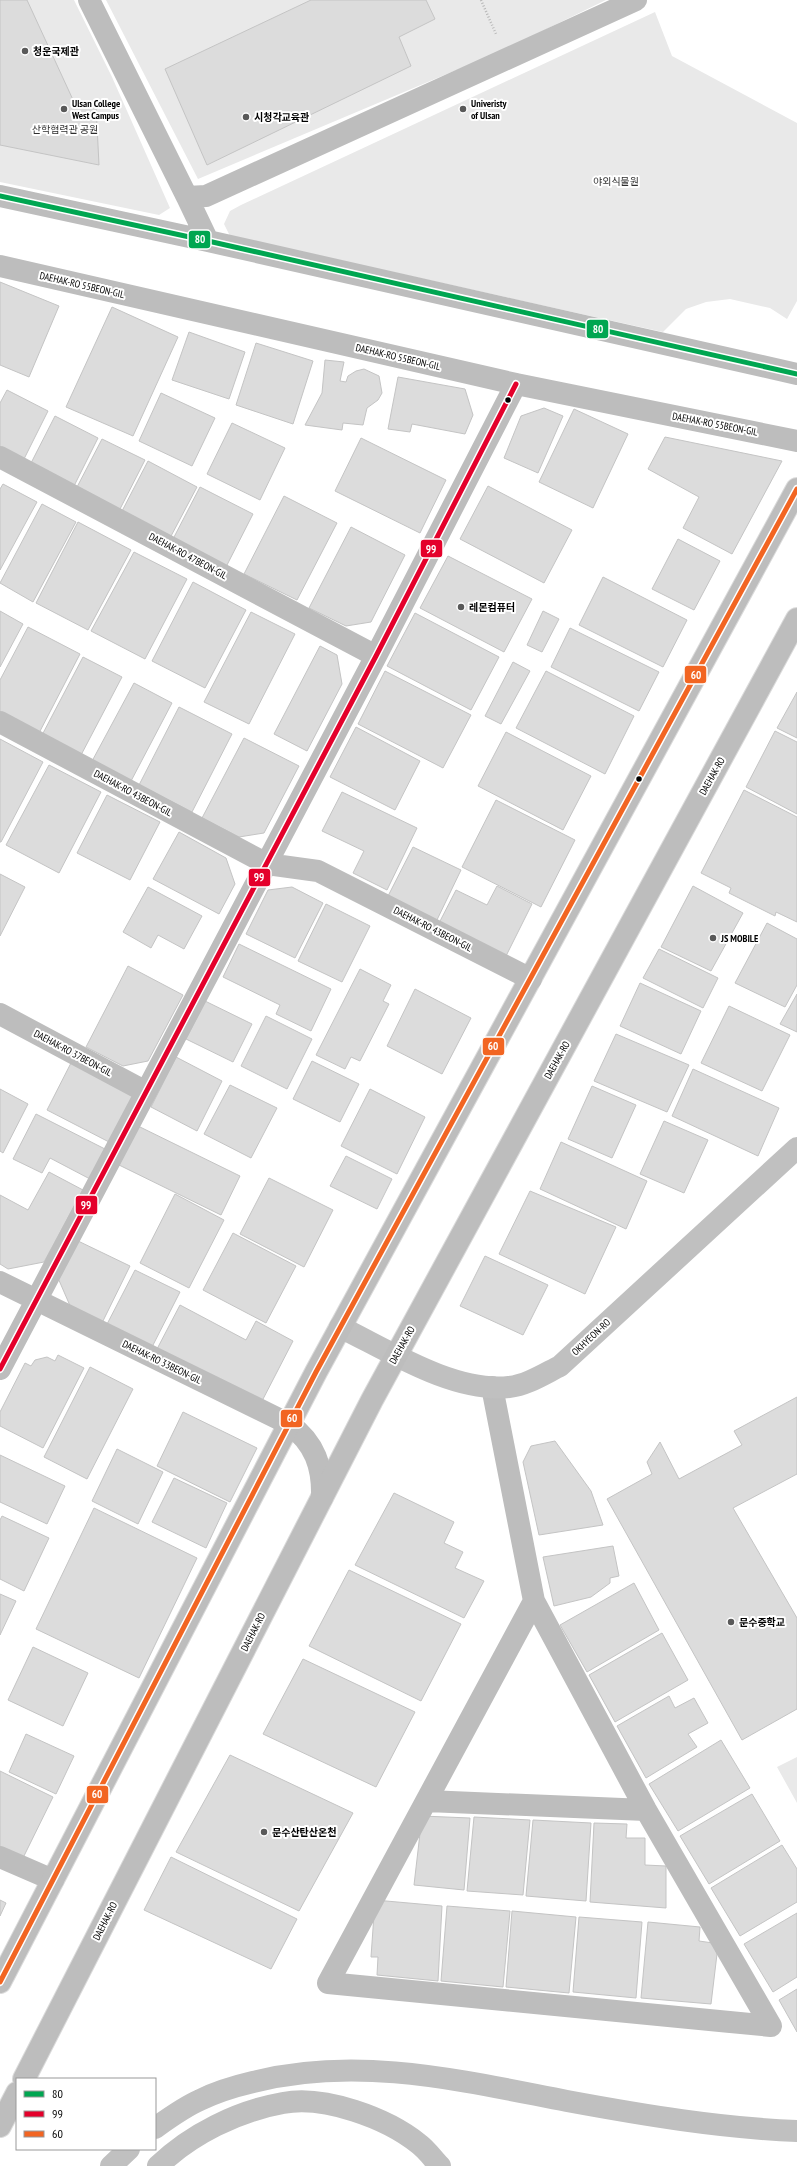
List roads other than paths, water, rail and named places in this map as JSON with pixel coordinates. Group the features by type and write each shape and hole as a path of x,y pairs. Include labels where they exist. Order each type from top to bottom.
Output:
{"main road":[{"name":"OKHYEON-RO","path":"340,1327 445,1379 470,1385 492,1387 509,1387 526,1383 560,1366 797,1148"},
{"path":"156,2127 200,2099 240,2085 308,2071 354,2069 398,2072 447,2078 610,2109 700,2123 761,2130 797,2131"},
{"path":"158,2166 168,2156 208,2129 249,2111 284,2102 320,2103 364,2114 390,2125 420,2144 440,2166"},
{"path":"111,2166 128,2150"}],"street":[{"path":"89,0 208,240"},
{"path":"187,197 206,196 636,0"},
{"path":"0,196 208,240 797,374"},
{"name":"DAEHAK-RO 55BEON-GIL","path":"0,266 516,384 797,441"},
{"path":"0,1369 376,656 516,384"},
{"name":"DAEHAK-RO 47BEON-GIL","path":"0,457 376,656"},
{"path":"0,1982 340,1327 797,489"},
{"name":"DAEHAK-RO","path":"25,2078 396,1355 792,641 797,619"},
{"name":"DAEHAK-RO 43BEON-GIL","path":"0,722 267,864 318,871 530,978"},
{"name":"DAEHAK-RO 37BEON-GIL","path":"0,1014 146,1092"},
{"name":"DAEHAK-RO 33BEON-GIL","path":"0,1282 289,1424 302,1434 315,1454 321,1473 322,1498"},
{"path":"492,1387 534,1601 646,1810 771,2026 328,1983 534,1601"},
{"path":"427,1801 646,1810"},
{"path":"0,1857 53,1880"},
{"path":"0,2126 16,2095"}],"place":[{"name":"청운국제관","path":"25,51"},
{"name":"Ulsan College West Campus","path":"64,109"},
{"name":"Univeristy of Ulsan","path":"463,109"},
{"name":"시청각교육관","path":"246,117"},
{"name":"레몬컴퓨터","path":"461,607"},
{"name":"JS MOBILE","path":"713,938"},
{"name":"문수중학교","path":"731,1622"},
{"name":"문수산탄산온천","path":"264,1832"}],"park label":[{"name":"산학협력관 공원","path":"65,129"},
{"name":"야외식물원","path":"616,181"}]}
